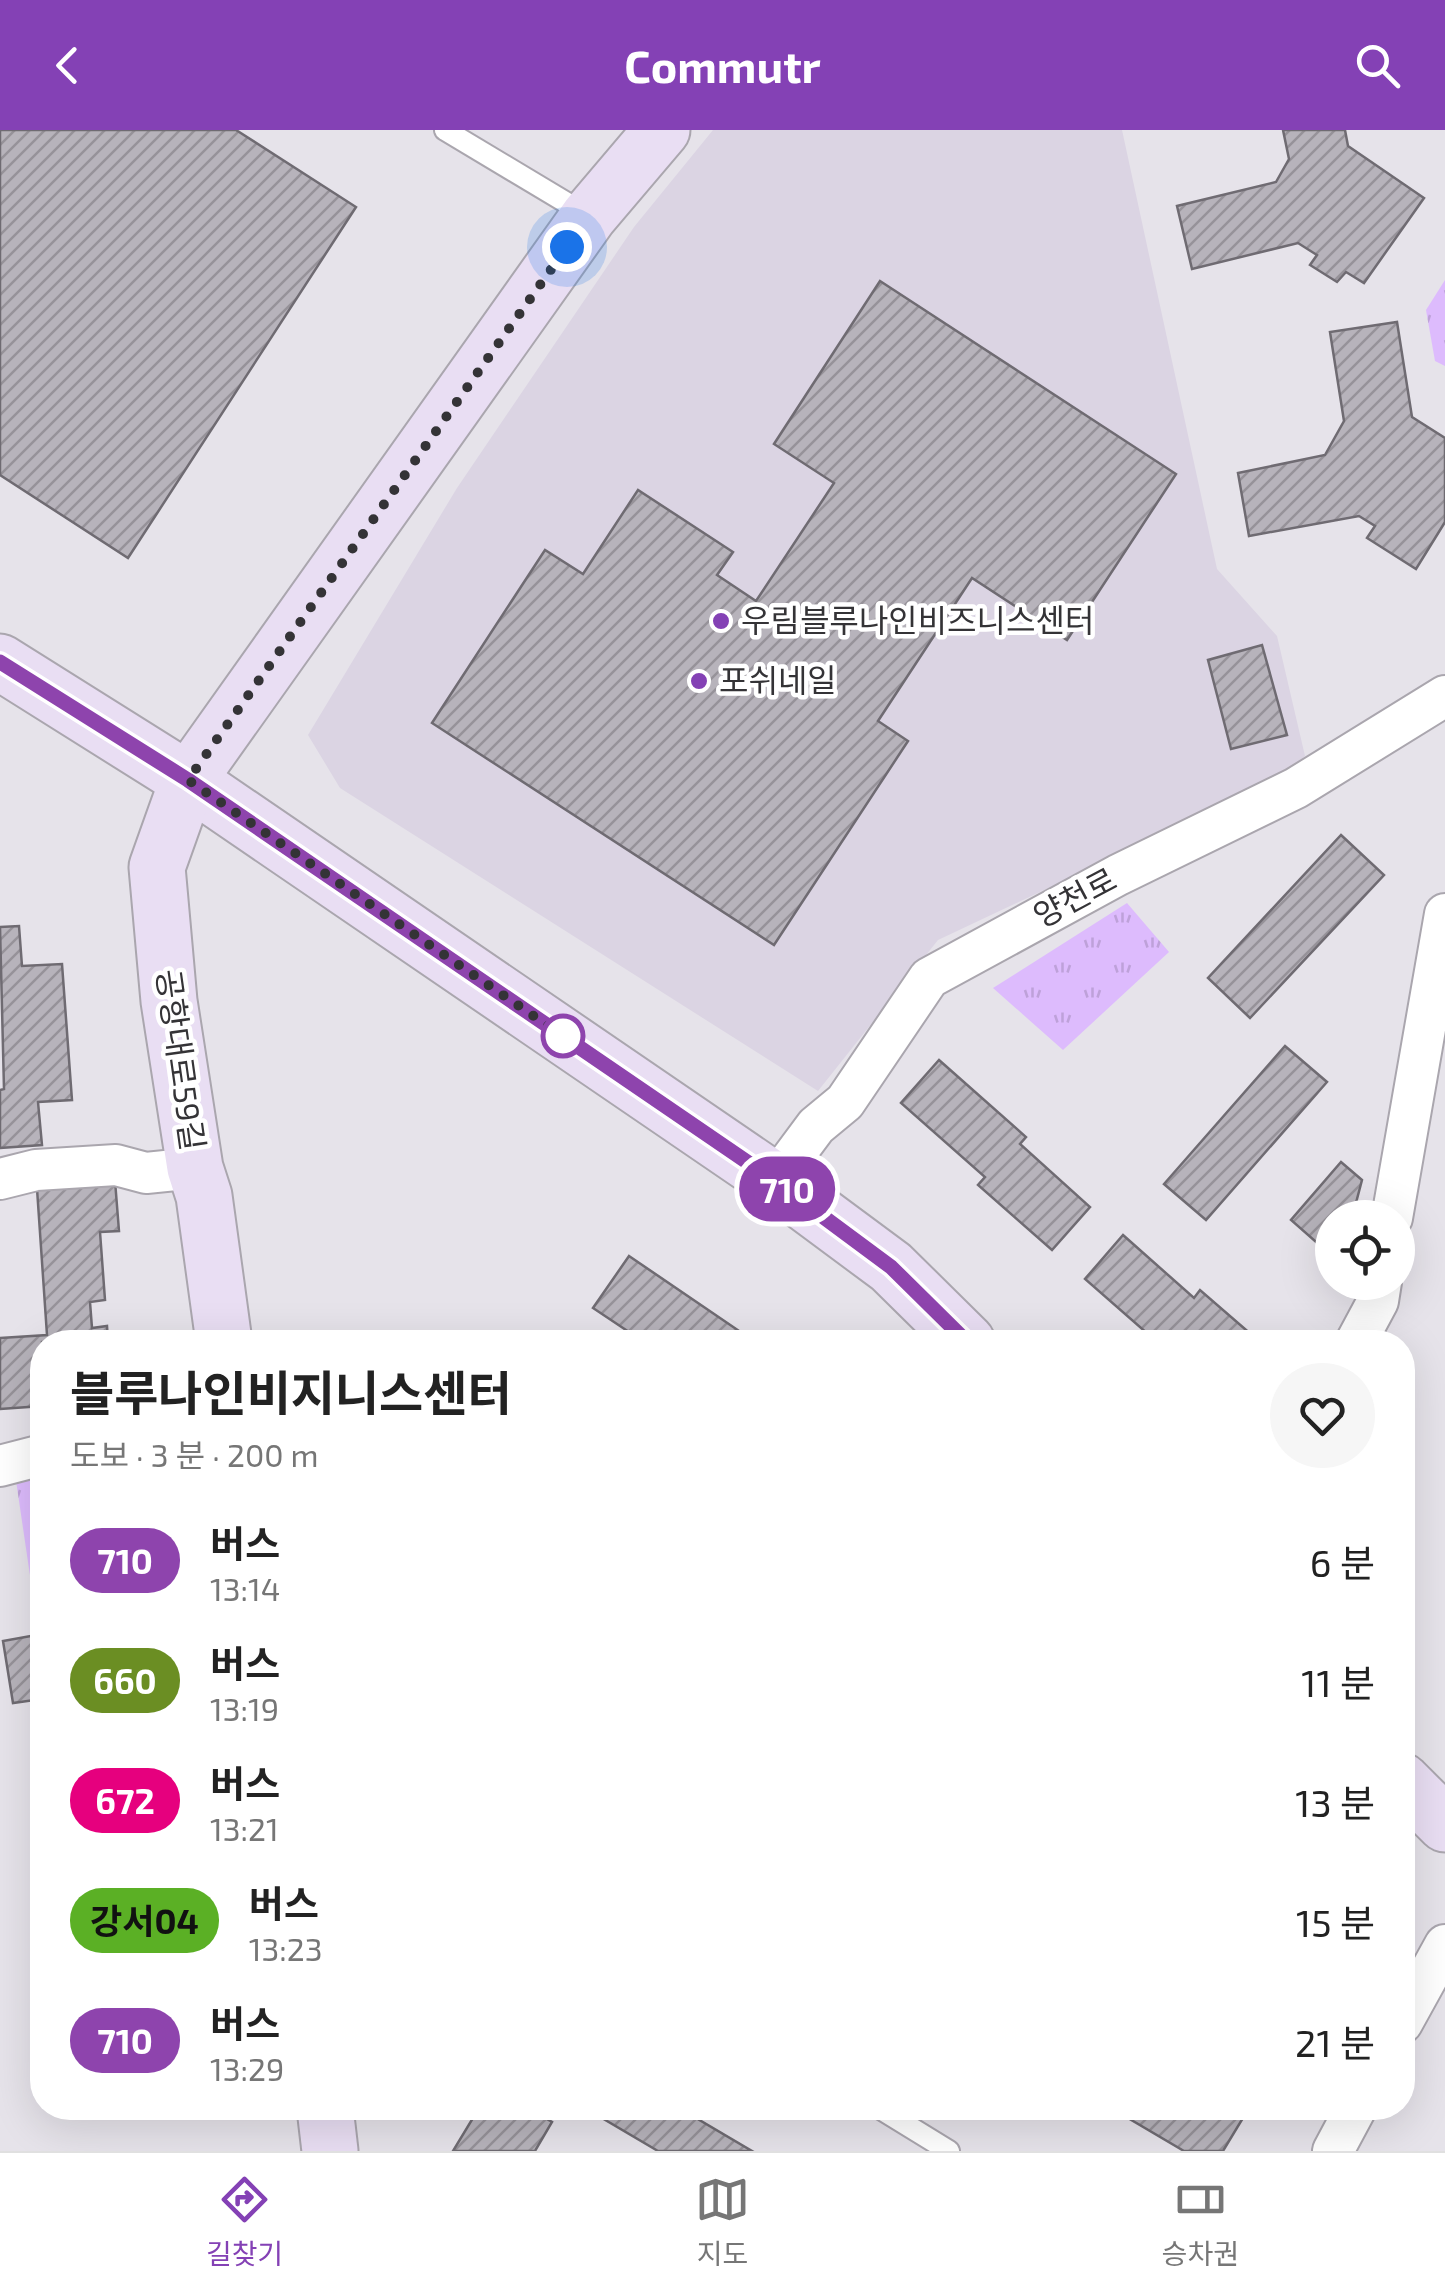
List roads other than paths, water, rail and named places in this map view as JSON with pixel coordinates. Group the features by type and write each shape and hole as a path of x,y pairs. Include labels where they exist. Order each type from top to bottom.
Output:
{"main road":[{"name":"공항대로59길","path":"222,1330 204,1196 169,1001 157,867 188,780 589,216 662,130"},
{"path":"0,662 188,780 775,1181 891,1267 955,1330"},
{"path":"1415,1794 1445,1824"},
{"path":"326,2120 330,2151"}],"street":[{"name":"양천로","path":"775,1181 816,1126 845,1102 929,978 1118,875 1296,788 1445,696"},
{"path":"1395,1200 1445,914"},
{"path":"0,1179 36,1170 116,1165 146,1173 196,1168"},
{"path":"1362,1330 1378,1300"},
{"path":"0,1466 30,1458"},
{"path":"1415,1999 1445,1945"},
{"path":"1332,2151 1349,2120"}],"lane":[{"path":"445,130 589,216"},
{"path":"899,2120 949,2151"}],"place":[{"name":"우림블루나인비즈니스센터","path":"721,621"},
{"name":"포쉬네일","path":"699,681"}]}
